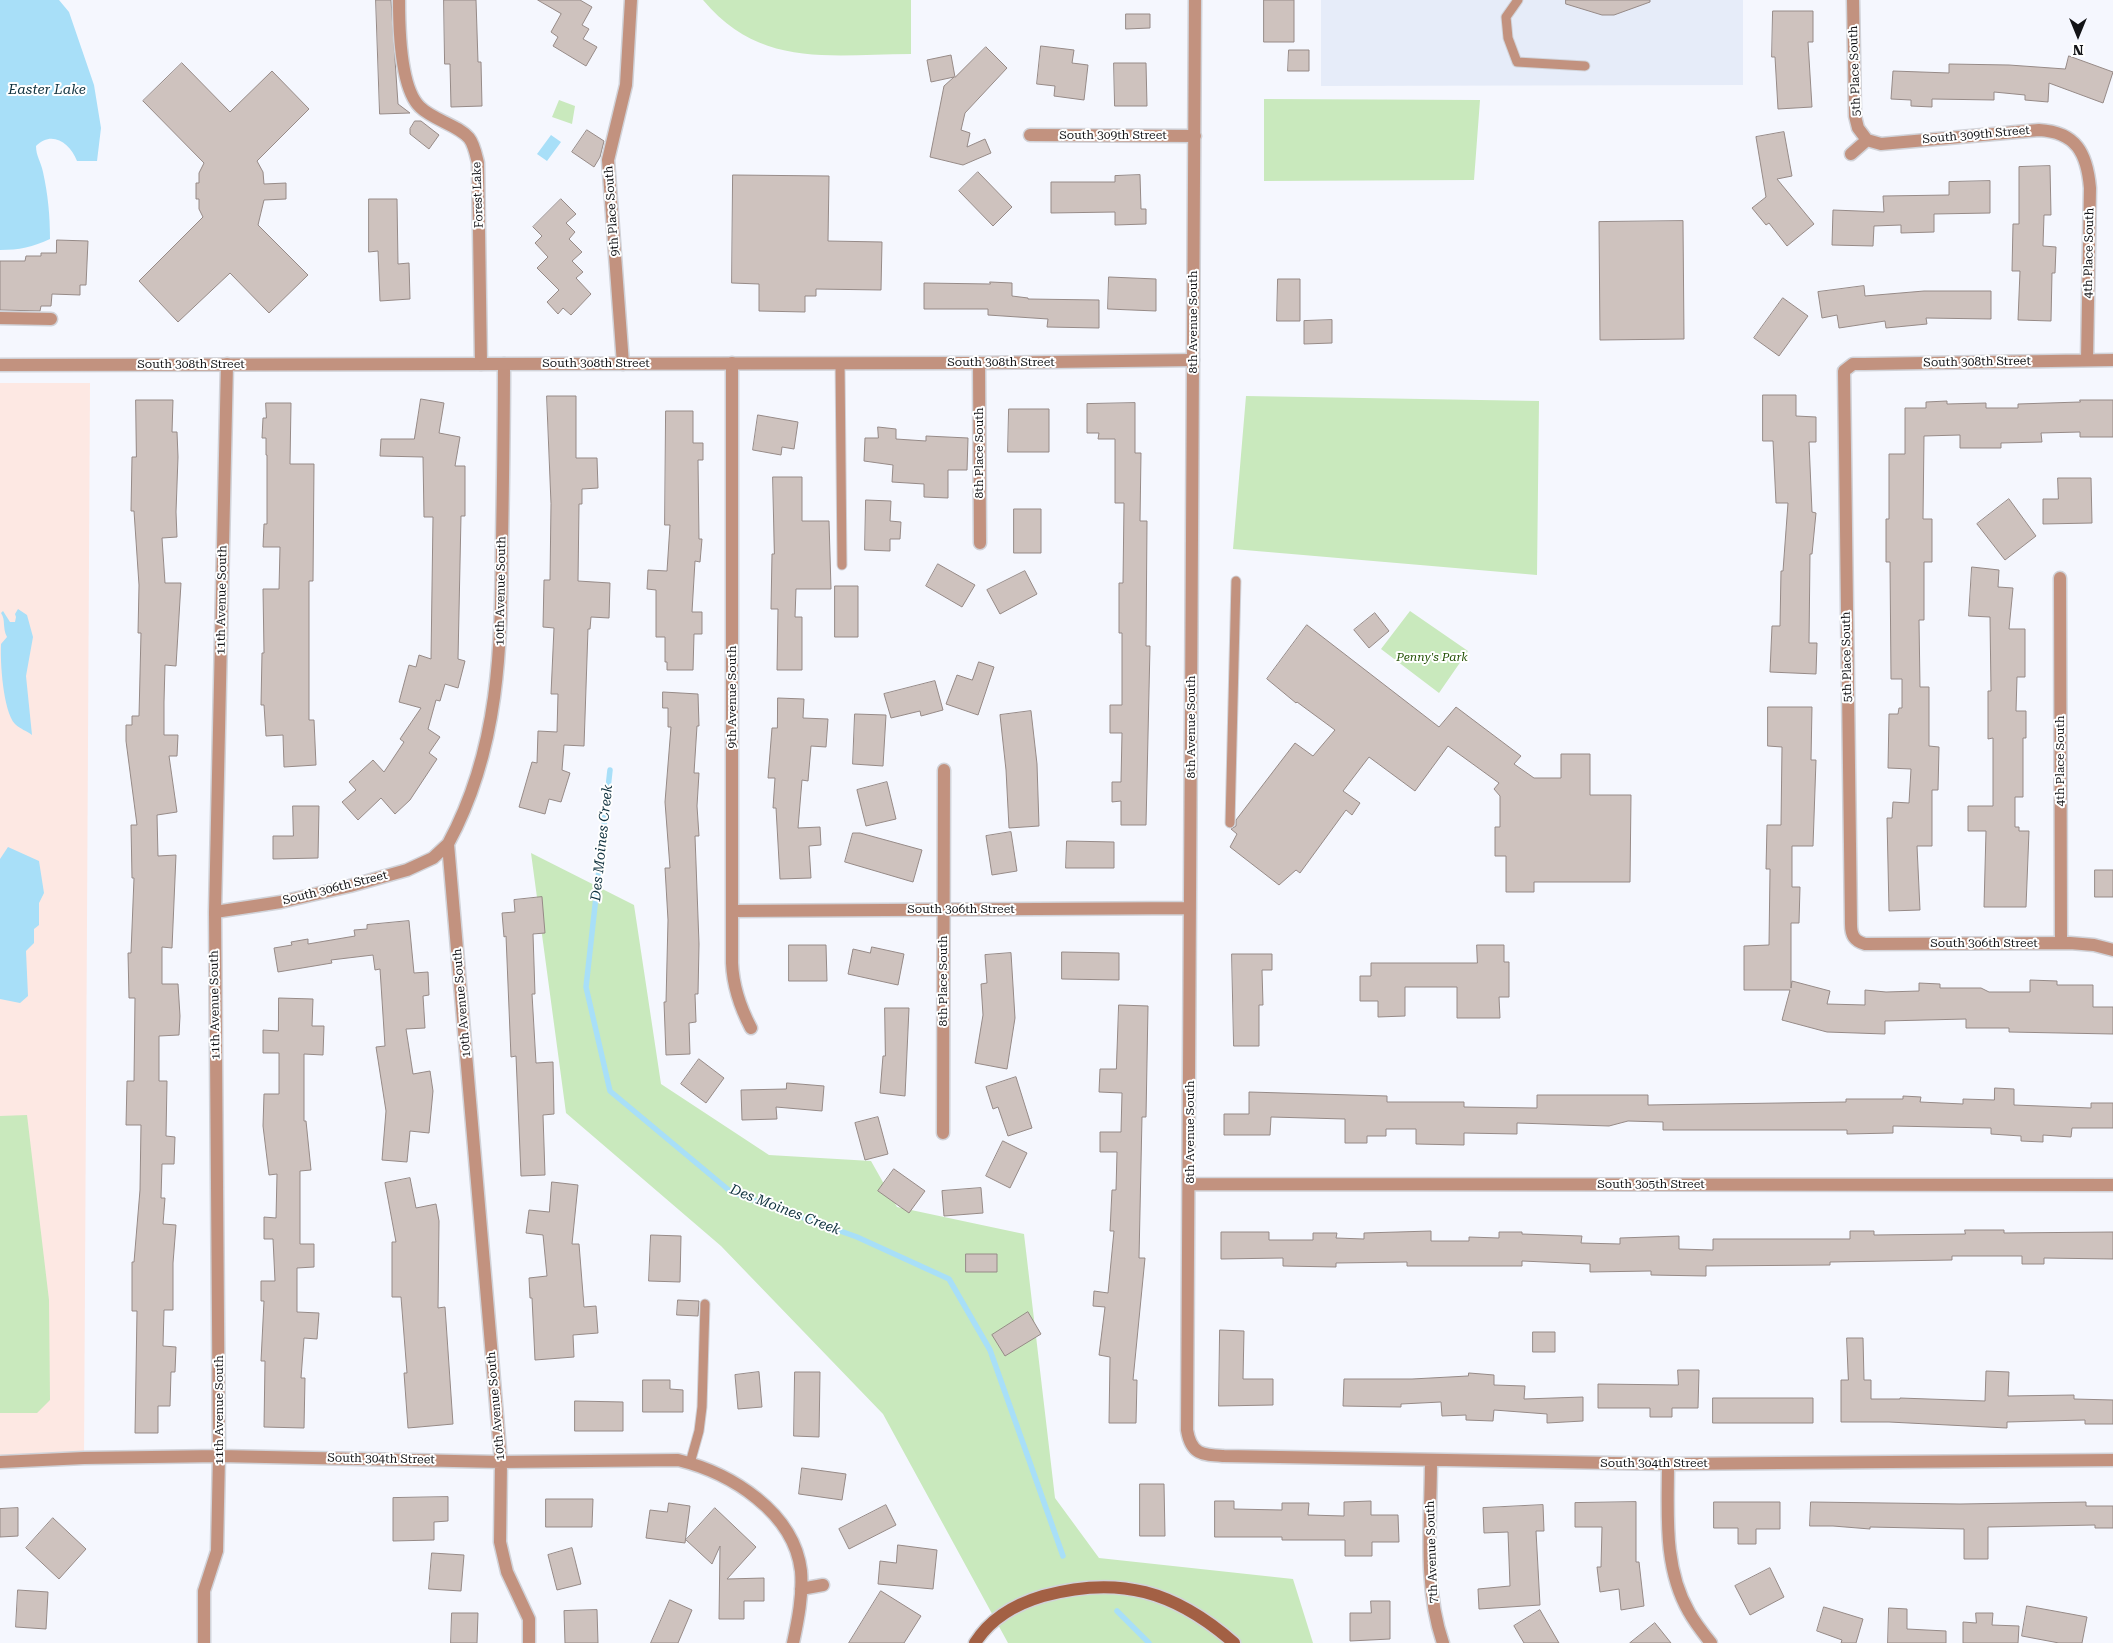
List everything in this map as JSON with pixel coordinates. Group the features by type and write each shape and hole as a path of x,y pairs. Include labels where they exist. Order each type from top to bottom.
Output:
{"main road":[{"path":"975,1643 1000,1616 1028,1601 1063,1591 1092,1586 1127,1587 1163,1598 1193,1613 1220,1630 1234,1643"}],"street":[{"name":"Forest Lake","path":"399,0 400,42 404,69 418,106 468,137 478,163 481,364"},
{"name":"9th Place South","path":"623,364 608,160 626,85 631,0"},
{"name":"8th Avenue South","path":"1195,0 1187,1430 1188,1439 1196,1452"},
{"name":"5th Place South","path":"1853,0 1855,116 1858,128 1867,140"},
{"name":"South 309th Street","path":"1867,140 1881,144 2039,130 2064,135 2079,148"},
{"name":"South 309th Street","path":"1030,135 1195,136"},
{"path":"1851,154 1867,140"},
{"name":"4th Place South","path":"2079,148 2087,166 2090,188 2087,360"},
{"path":"0,318 51,319"},
{"name":"South 308th Street","path":"0,365 979,363 1193,360"},
{"name":"South 308th Street","path":"1844,372 1850,366 1857,364 2113,360"},
{"name":"9th Avenue South","path":"732,363 732,975 742,1009 751,1028"},
{"name":"8th Place South","path":"979,363 980,543"},
{"name":"11th Avenue South","path":"204,1643 204,1591 217,1551 219,1456 215,912 227,364"},
{"name":"10th Avenue South","path":"504,364 502,603 497,685 492,721 479,770 448,844 501,1462 500,1542 507,1572 529,1619 529,1643"},
{"name":"5th Place South","path":"1844,372 1850,924 1852,934 1856,940"},
{"name":"4th Place South","path":"2060,578 2061,943"},
{"name":"8th Place South","path":"943,1133 944,770"},
{"name":"South 306th Street","path":"215,912 281,902 397,873 433,858 448,844"},
{"name":"South 306th Street","path":"732,911 1190,908"},
{"name":"South 306th Street","path":"1856,940 1865,944 2061,943 2094,945 2113,950"},
{"name":"South 305th Street","path":"1189,1184 2113,1185"},
{"name":"South 304th Street","path":"1196,1452 1224,1456 1668,1464 2113,1460"},
{"name":"South 304th Street","path":"0,1462 84,1458 219,1456 501,1462 678,1460 719,1474 754,1496 781,1524 794,1547 799,1561 801,1588"},
{"name":"7th Avenue South","path":"1431,1460 1431,1585 1434,1612 1443,1643"},
{"path":"1668,1464 1668,1527 1674,1577 1688,1610 1711,1643"},
{"path":"793,1643 799,1615 801,1588 823,1585"}],"lane":[{"path":"1518,0 1506,17 1508,38 1517,62 1585,66"},
{"path":"840,363 842,565"},
{"path":"1230,822 1236,581"},
{"path":"690,1463 699,1431 702,1408 705,1304"}],"shaded area":[{"path":"1321,0 1743,0 1743,85 1321,86"},
{"path":"0,383 90,383 84,1458 0,1462"}],"green space":[{"path":"703,0 911,0 911,54 825,55 798,53 773,47 749,38 725,22"},
{"path":"1264,99 1480,100 1474,180 1264,181"},
{"path":"559,100 575,106 572,124 552,117"},
{"path":"1246,396 1539,401 1537,575 1233,549"},
{"name":"Penny's Park","path":"1410,611 1468,651 1439,693 1381,649"},
{"path":"531,853 634,905 661,1084 769,1155 871,1161 897,1207 1024,1234 1055,1498 1099,1558 1293,1579 1313,1643 1008,1643 883,1414 721,1246 566,1113"},
{"path":"27,1115 49,1300 50,1400 37,1413 0,1413 0,1116"}],"water":[{"name":"Easter Lake","path":"0,0 59,0 69,12 94,85 101,128 97,161 77,161 65,144 54,139 42,141 36,146 46,189 50,239 26,248 0,250"},
{"path":"551,135 561,142 547,161 537,154"},
{"path":"18,609 27,615 33,637 26,676 32,735 17,726 11,718 3,686 1,644 7,637 1,613 3,611 10,622 15,622 15,614"},
{"path":"8,847 39,861 44,893 39,903 39,925 34,929 34,943 26,951 28,996 20,1003 0,999 0,859"}],"building":[{"path":"376,0 391,0 398,104 410,113 380,114"},
{"path":"444,0 476,0 478,62 481,62 482,106 451,107 450,64 445,64"},
{"path":"538,0 580,0 592,7 582,25 589,29 583,39 597,47 586,66 553,46 558,37 551,32 561,14"},
{"path":"1264,0 1294,0 1294,42 1264,42"},
{"path":"1566,0 1650,0 1650,2 1614,15 1602,15 1566,4"},
{"path":"1773,11 1813,11 1813,42 1808,42 1812,107 1778,109 1775,57 1772,57"},
{"path":"1126,14 1150,14 1150,28 1126,29"},
{"path":"1041,46 1074,50 1072,63 1088,65 1084,100 1054,96 1055,86 1037,84"},
{"path":"986,47 1007,68 965,113 961,130 970,133 967,147 985,139 991,153 963,165 930,157 944,86 954,77 931,82 927,60 951,55 955,77"},
{"path":"1289,50 1309,50 1309,71 1288,71"},
{"path":"2069,56 2113,72 2103,103 2049,83 2048,102 2025,100 2025,95 1994,92 1994,100 1932,99 1932,107 1911,106 1911,100 1891,99 1893,71 1949,73 1949,64 2009,65 2065,69"},
{"path":"182,63 230,112 272,71 309,109 257,161 263,172 264,184 286,183 286,199 264,200 258,225 308,275 269,313 230,273 178,322 139,281 203,217 199,209 199,199 196,199 196,183 199,183 199,173 204,163 143,101"},
{"path":"1114,63 1146,63 1147,106 1115,106"},
{"path":"415,121 421,121 439,135 429,149 410,134 410,129"},
{"path":"587,130 604,141 600,157 594,167 572,152"},
{"path":"1784,132 1792,176 1777,179 1814,224 1787,246 1769,223 1766,225 1752,208 1766,197 1756,137"},
{"path":"2050,166 2051,215 2044,215 2043,246 2056,247 2055,273 2052,273 2051,321 2018,320 2020,271 2012,271 2013,224 2019,224 2019,167"},
{"path":"978,172 1012,207 993,226 959,191"},
{"path":"733,175 829,176 828,241 882,242 881,290 816,289 816,296 805,296 805,312 759,311 759,284 732,283"},
{"path":"1140,175 1141,209 1146,209 1146,224 1115,225 1115,212 1051,213 1051,182 1115,182 1115,176"},
{"path":"1990,181 1990,213 1934,214 1934,232 1901,233 1901,225 1874,226 1873,246 1832,245 1833,210 1884,212 1883,196 1949,195 1949,182"},
{"path":"369,199 397,199 398,264 409,263 410,299 380,301 378,251 369,252"},
{"path":"561,199 576,214 566,223 575,232 569,239 582,252 572,261 583,272 576,278 591,294 571,315 563,308 558,314 547,302 559,290 537,268 548,257 535,243 542,236 533,227"},
{"path":"1683,221 1684,339 1600,340 1599,222"},
{"path":"57,240 88,241 86,285 80,285 80,295 52,294 51,306 41,306 40,311 0,310 0,261 25,261 26,256 56,253"},
{"path":"1109,277 1156,279 1156,311 1108,309"},
{"path":"1278,279 1300,279 1300,321 1277,321"},
{"path":"990,282 1012,283 1012,296 1028,299 1099,300 1099,328 1047,327 1048,319 988,315 988,309 924,309 924,283 990,284"},
{"path":"1864,286 1865,296 1924,291 1991,291 1991,319 1926,318 1927,324 1886,328 1885,321 1839,328 1837,315 1822,318 1818,292"},
{"path":"1783,298 1808,316 1779,356 1754,338"},
{"path":"1332,320 1332,343 1304,344 1304,321"},
{"path":"1763,395 1796,395 1796,416 1816,417 1816,442 1809,442 1812,512 1816,513 1812,554 1810,554 1809,643 1817,643 1816,674 1770,672 1772,626 1780,626 1781,571 1783,571 1788,503 1776,503 1773,441 1763,441"},
{"path":"547,396 576,396 576,458 597,458 598,488 582,489 582,504 579,504 578,581 610,583 609,618 591,617 590,629 588,629 584,746 564,745 562,770 570,773 561,802 549,799 545,814 519,807 532,762 537,763 538,731 557,732 558,694 551,694 554,628 543,627 544,580 550,580 551,504"},
{"path":"421,399 444,403 439,433 460,437 455,466 465,466 465,516 461,516 458,659 465,661 458,688 445,684 440,701 436,700 428,729 440,737 429,753 437,759 410,800 395,814 381,798 358,820 342,802 356,790 349,782 373,760 384,772 404,742 400,739 421,708 399,702 409,665 416,667 419,655 431,659 433,517 424,517 423,457 380,456 381,439 414,439"},
{"path":"136,400 173,400 172,432 177,432 178,457 177,537 162,538 165,583 181,583 176,666 165,665 164,702 164,735 178,735 177,756 169,756 177,812 157,815 158,856 176,855 172,948 162,947 162,984 178,984 180,1016 179,1035 159,1036 159,1081 167,1081 166,1136 175,1137 174,1164 162,1164 161,1198 165,1198 163,1224 176,1225 173,1263 173,1310 164,1310 163,1346 176,1347 175,1372 171,1372 170,1406 158,1406 158,1433 135,1433 137,1311 132,1311 132,1262 134,1262 140,1190 141,1125 126,1125 127,1081 134,1081 135,998 129,998 128,953 131,953 134,878 132,878 131,825 137,825 126,741 126,725 132,725 132,716 139,716 141,633 138,633 139,585 134,511 131,511 132,457 136,457"},
{"path":"2080,400 2113,400 2113,437 2080,437 2080,432 2041,433 2042,442 2001,443 2001,448 1960,448 1960,435 1924,436 1923,519 1932,519 1932,562 1924,562 1924,620 1919,620 1920,687 1929,687 1929,746 1939,747 1938,790 1932,790 1932,846 1917,846 1920,910 1889,911 1887,818 1892,818 1893,802 1909,803 1911,769 1888,768 1889,714 1898,714 1899,708 1902,708 1902,679 1891,679 1890,562 1886,562 1886,519 1889,519 1889,454 1905,454 1905,408 1926,408 1926,402 1947,401 1947,404 1986,403 1986,408 2018,408 2018,404 2080,402"},
{"path":"266,403 291,403 290,464 314,464 313,581 309,581 309,720 314,720 316,765 284,767 283,735 266,736 264,705 261,705 262,653 264,653 263,589 279,589 280,547 263,547 264,524 267,524 267,455 266,438 262,438 263,418 266,418"},
{"path":"1135,403 1135,453 1141,453 1140,521 1147,521 1146,646 1150,646 1146,825 1121,825 1121,801 1112,802 1112,782 1121,782 1122,733 1110,733 1110,705 1122,705 1122,633 1119,633 1119,583 1123,583 1124,503 1115,503 1115,439 1098,439 1099,433 1087,433 1087,404"},
{"path":"1009,409 1049,409 1049,452 1008,452"},
{"path":"666,411 693,411 693,443 703,443 703,460 698,460 699,539 702,539 700,562 695,561 692,612 702,612 702,634 694,634 693,670 667,670 667,662 665,662 665,637 656,637 656,590 647,589 648,570 667,571 670,525 665,525"},
{"path":"758,415 798,422 794,449 782,447 781,455 753,450"},
{"path":"878,427 896,429 896,439 926,441 926,436 968,438 967,470 948,470 948,498 924,497 924,484 892,482 893,465 864,461 865,438 878,438"},
{"path":"773,477 802,477 802,521 829,521 831,589 796,589 795,617 802,617 802,670 777,670 778,609 771,609 772,554 774,554"},
{"path":"2058,478 2091,478 2092,523 2043,524 2043,499 2058,499"},
{"path":"2009,499 2036,536 2005,560 1977,524"},
{"path":"866,500 891,501 890,521 901,522 900,539 890,539 890,551 865,550"},
{"path":"1014,509 1041,509 1041,553 1014,553"},
{"path":"938,564 975,585 962,607 926,586"},
{"path":"1972,567 1999,570 1998,587 2013,588 2009,629 2025,629 2025,677 2017,677 2016,711 2026,711 2026,738 2023,738 2023,797 2015,797 2015,827 2019,827 2019,831 2029,831 2026,907 1984,907 1986,831 1968,831 1968,806 1993,806 1993,738 1988,739 1988,691 1991,691 1990,617 1969,616"},
{"path":"1025,571 1037,594 1000,614 987,590"},
{"path":"835,586 858,586 858,637 835,637"},
{"path":"1375,613 1389,631 1369,648 1354,630"},
{"path":"1307,625 1439,727 1456,707 1521,756 1514,764 1534,778 1561,778 1561,754 1590,754 1590,795 1631,795 1630,882 1534,882 1534,892 1506,892 1506,856 1495,856 1495,827 1500,827 1500,796 1494,789 1499,783 1448,746 1415,791 1369,757 1343,791 1360,803 1352,815 1346,810 1300,873 1296,870 1279,885 1230,847 1237,834 1231,829 1236,826 1236,820 1295,743 1313,756 1335,730 1296,703 1267,679"},
{"path":"979,662 994,667 978,715 946,704 957,675 972,680"},
{"path":"935,681 943,710 921,716 920,711 891,718 884,694"},
{"path":"663,692 698,694 699,726 697,726 694,773 699,773 697,806 699,836 695,836 699,944 698,994 695,994 696,1022 689,1023 690,1054 666,1055 664,1002 666,1002 668,920 665,868 670,868 665,802 671,727 668,727 668,708 663,708"},
{"path":"778,698 804,699 803,718 828,719 826,747 811,746 808,781 802,780 798,828 820,827 821,845 809,846 811,878 780,879 776,808 773,808 775,778 768,778 772,728 777,728"},
{"path":"1768,707 1812,707 1811,760 1816,760 1813,846 1792,846 1792,887 1800,887 1799,923 1791,923 1791,988 1792,981 1830,991 1827,1004 1865,1005 1865,990 1886,992 1919,991 1919,983 1940,984 1940,988 1981,988 1989,992 2030,992 2030,980 2057,981 2057,985 2093,985 2093,1007 2113,1007 2113,1034 2009,1032 2009,1028 1966,1028 1966,1019 1885,1021 1885,1034 1827,1032 1782,1020 1790,990 1744,990 1744,946 1769,945 1770,869 1766,869 1767,825 1781,825 1782,747 1768,746"},
{"path":"1031,711 1037,764 1039,826 1009,828 1006,770 1000,715"},
{"path":"855,714 886,715 883,766 853,764"},
{"path":"887,782 896,819 866,826 857,790"},
{"path":"293,806 319,806 318,858 273,859 273,836 293,836"},
{"path":"1011,832 1017,871 992,875 986,836"},
{"path":"853,833 860,833 922,850 913,882 845,862"},
{"path":"1067,841 1114,842 1114,868 1066,868"},
{"path":"2095,870 2113,870 2113,897 2095,897"},
{"path":"542,897 545,933 533,934 535,994 532,994 536,1063 553,1062 554,1114 543,1115 545,1175 521,1176 516,1056 511,1057 506,936 504,937 502,913 515,912 514,900"},
{"path":"409,921 414,973 428,972 429,995 423,996 425,1028 406,1029 413,1074 430,1071 433,1091 429,1133 410,1131 407,1162 382,1160 386,1111 376,1047 385,1046 380,969 375,970 373,955 331,960 332,963 278,972 274,948 292,945 291,942 308,939 308,944 355,936 354,930 367,929 367,925"},
{"path":"789,945 826,945 827,981 789,981"},
{"path":"1477,945 1504,945 1504,962 1509,962 1509,997 1499,997 1500,1018 1457,1018 1457,987 1405,987 1405,1016 1378,1017 1378,1001 1360,1001 1360,976 1371,976 1371,963 1477,963"},
{"path":"872,947 904,954 898,985 848,974 853,949 870,953"},
{"path":"1062,952 1119,953 1119,980 1062,979"},
{"path":"1011,953 1015,1018 1007,1069 975,1063 983,1015 981,984 987,983 985,955"},
{"path":"1232,954 1272,954 1272,970 1262,970 1263,1005 1259,1005 1259,1046 1234,1046"},
{"path":"279,998 313,999 312,1026 324,1026 323,1055 304,1054 304,1121 306,1121 311,1170 300,1171 300,1244 314,1244 314,1267 297,1268 297,1312 319,1313 317,1339 304,1338 301,1378 305,1378 304,1428 264,1427 265,1361 261,1361 264,1301 261,1301 261,1281 275,1281 273,1239 264,1239 264,1217 276,1218 277,1174 269,1175 263,1126 264,1094 279,1094 279,1053 263,1053 263,1030 278,1031"},
{"path":"1119,1005 1148,1006 1146,1117 1142,1117 1139,1258 1145,1258 1133,1380 1137,1380 1136,1423 1109,1423 1110,1357 1099,1355 1105,1307 1093,1306 1094,1291 1108,1293 1114,1231 1110,1231 1112,1190 1116,1190 1117,1152 1100,1152 1100,1132 1121,1132 1122,1093 1099,1092 1100,1069 1116,1069"},
{"path":"885,1008 909,1008 905,1096 880,1093 883,1056 885,1056"},
{"path":"699,1059 724,1078 706,1103 681,1084"},
{"path":"1016,1077 1032,1128 1008,1136 998,1107 993,1109 986,1087"},
{"path":"787,1083 824,1086 822,1111 776,1107 777,1119 742,1120 741,1090 786,1089"},
{"path":"1995,1088 2014,1089 2014,1105 2091,1108 2091,1103 2113,1103 2113,1128 2072,1128 2071,1137 2043,1135 2043,1142 2021,1141 2021,1136 1991,1134 1991,1128 1893,1126 1893,1133 1847,1134 1847,1130 1663,1130 1663,1122 1628,1121 1609,1126 1517,1123 1517,1134 1464,1133 1464,1145 1416,1144 1416,1129 1386,1129 1386,1136 1367,1136 1367,1143 1345,1143 1345,1119 1271,1117 1270,1135 1224,1135 1224,1114 1249,1114 1249,1092 1387,1096 1387,1102 1464,1102 1464,1107 1537,1108 1537,1095 1648,1095 1648,1105 1846,1102 1846,1099 1903,1099 1903,1096 1921,1097 1920,1102 1963,1104 1963,1099 1994,1100"},
{"path":"878,1117 888,1154 865,1160 855,1123"},
{"path":"1003,1141 1027,1153 1010,1188 986,1176"},
{"path":"894,1169 925,1191 909,1213 878,1191"},
{"path":"410,1178 416,1208 436,1204 439,1221 438,1308 445,1307 453,1424 408,1428 404,1373 407,1373 401,1297 392,1297 392,1242 396,1242 385,1183"},
{"path":"552,1182 578,1185 572,1244 579,1244 584,1307 596,1306 598,1333 573,1335 574,1357 535,1360 532,1298 530,1298 529,1278 547,1276 543,1235 526,1233 529,1210 549,1212"},
{"path":"981,1188 983,1213 944,1216 942,1191"},
{"path":"1965,1230 2004,1230 2004,1233 2113,1232 2113,1259 2044,1258 2044,1264 2022,1264 2022,1256 1952,1256 1952,1260 1830,1262 1830,1265 1706,1266 1706,1276 1651,1275 1651,1271 1590,1272 1590,1264 1522,1261 1522,1266 1407,1266 1407,1262 1336,1263 1336,1267 1283,1266 1283,1258 1221,1259 1221,1232 1269,1232 1269,1240 1313,1240 1313,1233 1337,1233 1336,1238 1364,1239 1364,1233 1431,1231 1431,1241 1469,1241 1469,1237 1499,1238 1499,1232 1522,1232 1522,1234 1582,1236 1581,1243 1620,1244 1620,1238 1679,1236 1679,1249 1713,1250 1713,1239 1850,1239 1850,1231 1874,1231 1874,1235 1965,1234"},
{"path":"651,1235 681,1236 680,1282 649,1281"},
{"path":"966,1254 997,1254 997,1272 966,1272"},
{"path":"678,1300 699,1301 698,1316 677,1315"},
{"path":"1028,1312 1041,1334 1005,1356 992,1335"},
{"path":"1220,1330 1244,1331 1243,1379 1273,1379 1273,1405 1219,1406"},
{"path":"1533,1332 1555,1332 1555,1352 1533,1352"},
{"path":"1847,1338 1863,1338 1864,1380 1871,1380 1871,1399 1900,1398 1985,1401 1986,1371 2009,1372 2008,1396 2074,1395 2074,1399 2113,1400 2113,1424 2085,1424 2085,1420 2007,1422 2007,1428 1889,1422 1841,1422 1841,1380 1848,1380"},
{"path":"1678,1370 1699,1370 1698,1408 1672,1408 1672,1417 1650,1417 1650,1408 1598,1408 1598,1384 1678,1385"},
{"path":"759,1372 762,1407 738,1409 735,1375"},
{"path":"795,1372 820,1372 819,1437 794,1436"},
{"path":"1469,1373 1494,1375 1494,1385 1525,1386 1524,1399 1583,1397 1583,1421 1547,1423 1547,1414 1494,1410 1493,1421 1466,1420 1466,1415 1442,1416 1441,1402 1401,1404 1401,1407 1343,1406 1344,1379 1412,1379 1468,1376"},
{"path":"643,1380 670,1380 670,1389 683,1390 683,1412 643,1412"},
{"path":"1713,1398 1813,1398 1813,1423 1713,1423"},
{"path":"575,1401 623,1402 623,1431 575,1431"},
{"path":"802,1468 846,1474 842,1500 799,1494"},
{"path":"1140,1484 1164,1484 1165,1536 1140,1536"},
{"path":"448,1497 448,1521 434,1522 434,1540 393,1541 393,1498"},
{"path":"546,1499 593,1499 592,1527 546,1527"},
{"path":"1215,1501 1234,1501 1234,1509 1282,1510 1282,1503 1309,1503 1308,1515 1344,1516 1344,1502 1371,1501 1371,1515 1398,1515 1399,1542 1372,1542 1372,1556 1345,1556 1345,1540 1282,1540 1282,1537 1215,1537"},
{"path":"1636,1502 1636,1562 1639,1562 1644,1606 1621,1610 1619,1589 1600,1592 1597,1567 1601,1567 1602,1527 1575,1527 1575,1503"},
{"path":"1714,1502 1780,1502 1780,1529 1756,1529 1756,1544 1738,1544 1738,1528 1714,1528"},
{"path":"1811,1502 1960,1504 2086,1502 2086,1506 2113,1506 2113,1528 2095,1528 2095,1525 1988,1527 1988,1559 1964,1559 1964,1529 1870,1527 1870,1529 1810,1526"},
{"path":"669,1503 690,1506 685,1543 646,1538 650,1510 667,1512"},
{"path":"886,1505 896,1525 849,1549 839,1529"},
{"path":"1543,1505 1544,1531 1536,1531 1540,1605 1479,1609 1478,1589 1510,1586 1508,1532 1484,1533 1483,1508"},
{"path":"18,1508 18,1536 0,1537 0,1509"},
{"path":"715,1508 756,1547 727,1579 764,1578 764,1601 744,1601 744,1619 719,1619 720,1546 712,1564 686,1540"},
{"path":"53,1518 86,1549 59,1579 26,1548"},
{"path":"898,1545 937,1550 933,1589 878,1584 880,1561 896,1563"},
{"path":"572,1548 581,1584 557,1590 548,1555"},
{"path":"432,1553 464,1555 461,1591 429,1589"},
{"path":"1770,1568 1784,1597 1750,1615 1735,1586"},
{"path":"18,1590 48,1592 46,1629 16,1627"},
{"path":"881,1591 921,1616 904,1643 849,1643"},
{"path":"670,1600 692,1610 678,1643 651,1643"},
{"path":"1371,1601 1390,1601 1390,1639 1350,1641 1350,1613 1371,1613"},
{"path":"2027,1606 2087,1617 2082,1643 2059,1643 2022,1636"},
{"path":"1824,1607 1863,1619 1856,1643 1841,1643 1842,1640 1817,1631"},
{"path":"1889,1608 1907,1609 1907,1629 1946,1631 1946,1643 1888,1643"},
{"path":"597,1610 598,1643 565,1643 564,1611"},
{"path":"1540,1610 1559,1643 1524,1643 1514,1626"},
{"path":"452,1613 478,1613 477,1643 451,1643"},
{"path":"1976,1613 1993,1613 1992,1625 2019,1626 2018,1643 1963,1643 1963,1622 1976,1623"},
{"path":"1655,1623 1671,1643 1630,1643"}],"waterway":[{"name":"Des Moines Creek","path":"610,770 586,987 610,1091 731,1192 857,1237 949,1279 990,1350 1063,1556"},
{"name":"Des Moines Creek","path":"1117,1611 1149,1643"}]}
